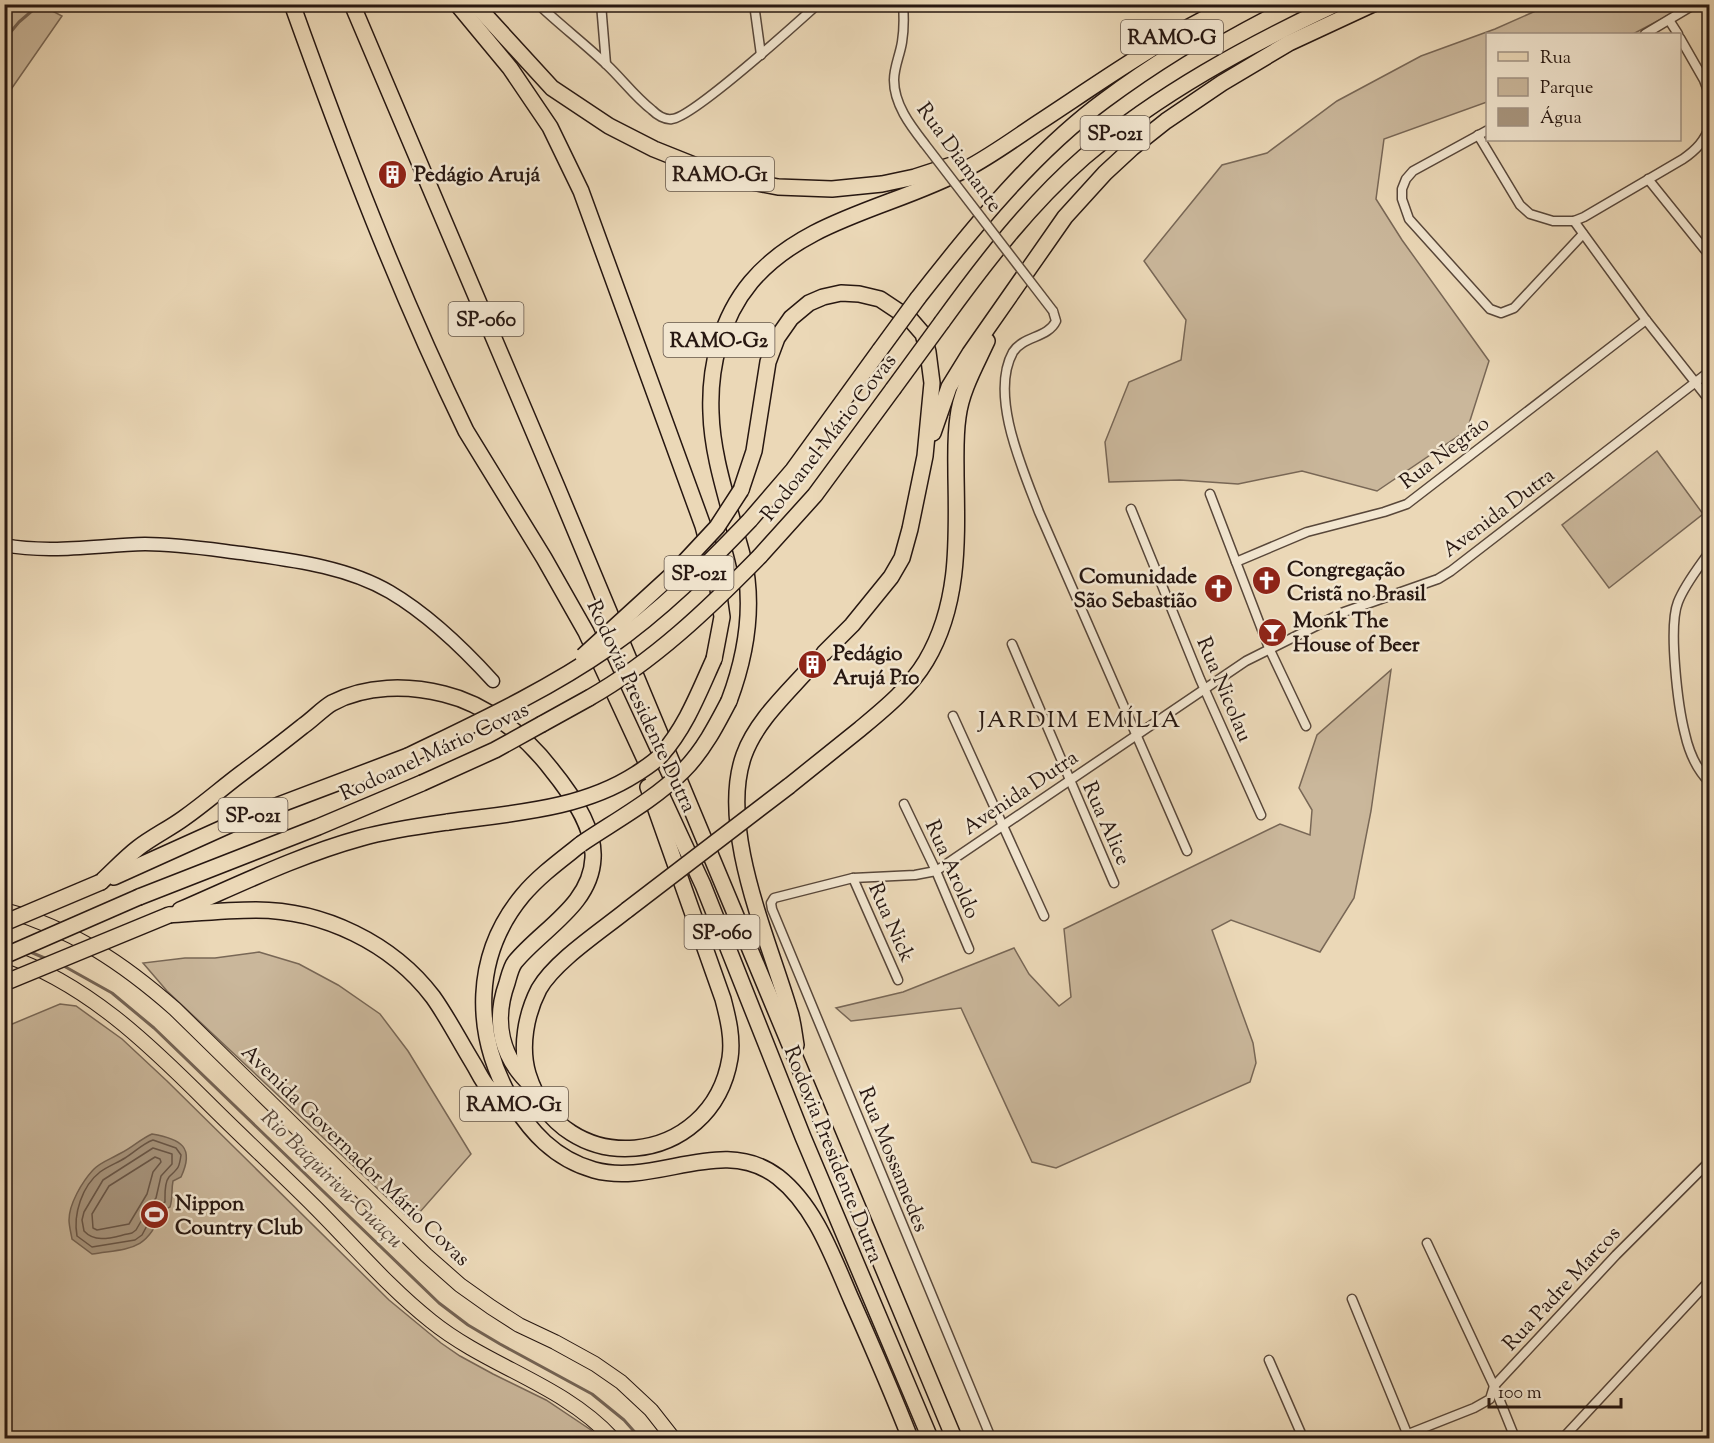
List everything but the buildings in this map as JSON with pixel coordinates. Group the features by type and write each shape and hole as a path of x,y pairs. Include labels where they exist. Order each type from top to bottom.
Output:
{"highway":[{"name":"Rodovia Presidente Dutra","path":"292,4 356,175 413,314 466,431 544,558 586,632 703,885 803,1137 930,1438"},
{"name":"Rodovia Presidente Dutra","path":"352,4 562,497 954,1438"},
{"path":"4,983 290,862 361,838 411,827 579,801 610,789 654,762 690,713 714,659 722,617 716,575 703,526 581,191 550,128 510,68 457,4"},
{"name":"RAMO-G1","path":"476,4 552,88 609,126 654,149 704,169 742,180 778,187 810,189 882,184 915,177 961,162 1013,140"},
{"name":"RAMO-G","path":"1013,140 1150,50 1206,17 1234,4"},
{"name":"Rodoanel Mário Covas","path":"4,923 247,817 408,756 521,700 608,648 675,594 750,520 793,470 968,233 1019,178 1061,137 1104,100 1260,4"},
{"name":"Rodoanel Mário Covas","path":"4,956 139,897 423,783 495,750 617,682 714,603 815,495 973,278 1035,206 1083,158 1144,111 1215,66 1336,4"},
{"path":"824,653 867,608 891,577 902,558 925,456 949,387 970,353 1065,217 1132,148 1198,98 1289,43 1373,4"},
{"name":"RAMO-G2","path":"729,701 743,660 748,634 747,578 724,489 711,415 711,381 719,342 730,314 750,282 775,257 800,241 830,226 964,170 1013,140"},
{"path":"572,670 585,652 676,571 717,527 741,490 754,451 768,362 777,338 791,318 809,303 841,293 880,299 910,319 922,334 932,383 925,456"},
{"path":"617,699 723,999 730,1026 730,1056 726,1075 708,1112 677,1135 656,1144 639,1148 617,1149 599,1146 576,1137 560,1124 541,1102 532,1086 525,1064 525,1043 527,1025 539,990 548,977 566,960 627,910 789,786 884,708 903,690 926,662 944,625 956,566 955,442 958,414 968,382 1000,310"},
{"path":"802,1075 790,1012 747,873 740,833 737,794 744,753 754,735 804,674"},
{"path":"101,882 137,849 184,818 332,704 363,692 399,687 428,690 462,698 507,725 547,763 564,785 580,812 593,844 593,860 587,883 560,920 536,940 513,964 503,994 499,1021 502,1041 519,1074 532,1086"},
{"name":"RAMO-G1","path":"729,701 704,745 683,771 650,798 581,844 523,895 509,915 494,945 487,966 483,990 483,1016 487,1040 503,1086 536,1137 557,1154 579,1165 597,1171 620,1174 640,1173 702,1160 735,1159 757,1164 792,1188 812,1215 889,1383 910,1438"},
{"path":"169,915 257,910 292,913 315,918 354,933 381,948 400,963 433,997 487,1086 515,1107"}],"main road":[{"name":"Avenida Governador Mário Covas","path":"4,910 69,934 107,955 143,981 175,1009 426,1255 460,1285 519,1325 555,1342 621,1382 651,1410 673,1438"},
{"path":"4,956 51,974 89,998 141,1038 315,1207 375,1270 432,1322 457,1341 564,1398 601,1426 612,1438"}],"street":[{"path":"538,4 606,64 652,111 671,120 681,117 694,108 761,55 818,4"},
{"path":"601,4 606,64"},
{"path":"754,4 761,55"},
{"name":"Rua Diamante","path":"903,4 902,44 894,81 898,101 909,124 1053,311 1056,321 1052,329 1021,344 1014,351 1007,368 1004,393 1009,422 1039,512 1136,734"},
{"path":"1647,33 1695,4"},
{"path":"1669,20 1677,33"},
{"path":"1681,40 1704,80 1710,96"},
{"path":"1478,135 1520,205 1530,214 1553,221 1574,221 1592,213 1695,151 1710,125"},
{"path":"1486,131 1413,171 1406,179 1402,189 1402,199 1409,219 1490,309 1501,313 1514,308 1583,234"},
{"path":"1648,179 1710,256"},
{"path":"1574,221 1646,320 1710,401"},
{"name":"Rua Negrão","path":"1236,562 1307,532 1407,504 1646,320"},
{"name":"Avenida Dutra","path":"780,896 853,878 936,871 1204,688 1269,648 1344,612 1438,579 1451,571 1710,371"},
{"path":"1210,494 1269,648 1306,726"},
{"name":"Rua Nicolau","path":"1131,509 1204,688 1261,815"},
{"path":"4,545 22,548 58,548 161,544 284,559 321,567 353,576 388,590 402,599 466,653 493,681"},
{"path":"1710,551 1678,602 1674,617 1680,712 1685,736 1693,758 1710,783"},
{"name":"Rua Alice","path":"1012,644 1114,883"},
{"path":"952,717 1044,916"},
{"path":"1136,734 1187,851"},
{"name":"Rua Aroldo","path":"904,804 936,871 969,950"},
{"name":"Rua Nick","path":"853,878 898,980"},
{"name":"Rua Mossamedes","path":"780,896 774,898 771,903 772,909 991,1438"},
{"name":"Rua Padre Marcos","path":"1398,1438 1408,1437 1490,1399 1494,1386 1616,1255 1710,1161"},
{"path":"1427,1243 1494,1386 1515,1438"},
{"path":"1563,1438 1710,1280"},
{"path":"1352,1299 1408,1437"},
{"path":"1269,1360 1303,1438"},
{"path":"1705,1438 1710,1434"}],"green space":[{"path":"5,4 41,5 62,16 5,98"},
{"path":"1549,5 1688,5 1635,33 1486,33 1486,102 1384,139 1376,199 1402,240 1489,361 1467,430 1377,491 1302,471 1238,484 1180,480 1109,482 1105,442 1129,382 1181,360 1186,320 1144,261 1222,165 1267,153 1337,101 1421,56 1495,29"},
{"path":"1657,451 1703,514 1609,588 1562,525"},
{"path":"1391,670 1371,811 1354,898 1320,952 1231,920 1212,930 1253,1043 1256,1063 1250,1082 1056,1168 1032,1162 961,1008 851,1021 836,1008 903,992 1014,948 1029,974 1059,1006 1071,997 1064,929 1280,824 1310,835 1312,810 1299,788 1317,735"},
{"path":"259,952 299,964 338,985 380,1014 408,1051 471,1154 412,1221 167,991 143,963 185,958 215,958"},
{"name":"Nippon Country Club","path":"60,1004 76,1006 122,1039 389,1300 441,1343 493,1374 546,1400 591,1430 598,1438 5,1438 5,1027"}],"water":[{"path":"152,1134 178,1142 186,1152 185,1167 181,1177 173,1181 170,1207 162,1211 150,1234 135,1246 92,1254 72,1239 69,1222 71,1207 77,1194 96,1167"}],"waterway":[{"path":"4,40 19,22 40,4"},
{"name":"Rio Baquirivu-Guaçu","path":"4,942 14,945"},
{"name":"Rio Baquirivu-Guaçu","path":"28,951 47,959"},
{"name":"Rio Baquirivu-Guaçu","path":"62,965 112,993 154,1028 439,1303 468,1325 592,1394 624,1420 640,1438"}],"tunnel":[{"path":"804,674 824,653"}],"place":[{"name":"Pedágio Arujá","path":"393,174"},
{"name":"Congregação Cristã no Brasil","path":"1266,581"},
{"name":"Comunidade São Sebastião","path":"1218,588"},
{"name":"Monk The House of Beer","path":"1272,632"},
{"name":"Pedágio Arujá P10","path":"812,665"},
{"name":"Nippon Country Club","path":"154,1215"}],"district":[{"name":"JARDIM EMÍLIA","path":"1080,719"}]}
